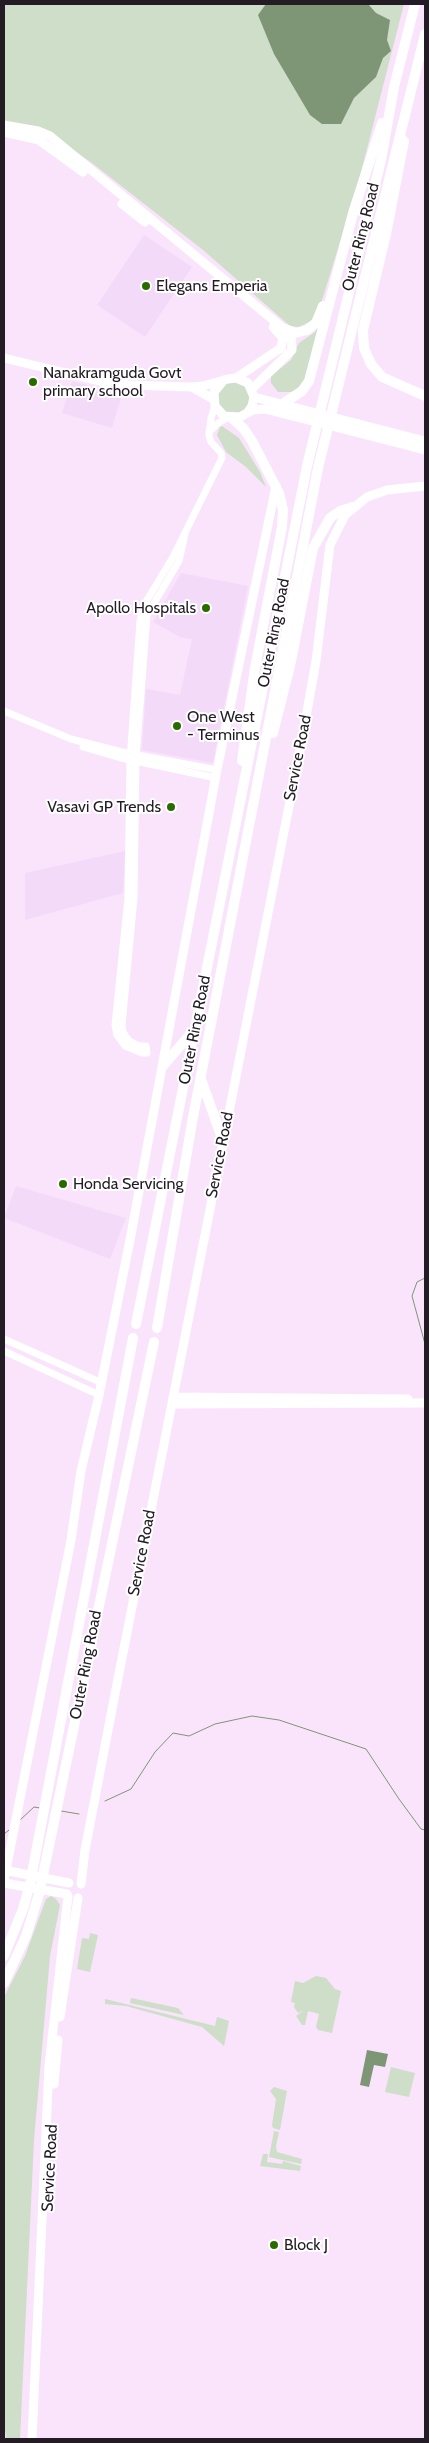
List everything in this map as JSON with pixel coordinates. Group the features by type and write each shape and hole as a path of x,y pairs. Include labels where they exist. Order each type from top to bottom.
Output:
{"highway":[{"name":"Outer Ring Road","path":"136,1324 314,431 370,180 415,4"},
{"name":"Outer Ring Road","path":"157,1328 200,1078 326,434 391,185 425,34"},
{"path":"284,334 301,333 316,323 322,311 344,230 370,180"},
{"path":"391,185 363,330 364,348 371,364 382,377 425,396"},
{"path":"281,405 302,391 309,381 354,213"},
{"path":"230,418 248,435 276,486 281,499 283,518 255,668 235,825"},
{"path":"249,827 287,681 314,548 330,518 340,510 353,507"},
{"path":"163,1066 195,1028"},
{"path":"200,1078 223,1141"},
{"path":"163,1194 179,1196"},
{"name":"Outer Ring Road","path":"4,1956 28,1892 133,1338"},
{"name":"Outer Ring Road","path":"4,1983 26,1936 40,1894 154,1342"}],"main road":[{"path":"4,125 38,131 50,136 96,179 284,334 291,336 292,350 253,393"},
{"path":"4,132 39,140 96,179"},
{"path":"4,358 102,382 192,387 236,378 276,352 283,343 284,334"},
{"path":"236,378 248,383 253,393 252,406 247,413"},
{"path":"214,403 214,392 224,380"},
{"path":"192,387 214,403 219,412 230,418 253,410 265,409 425,450"},
{"path":"253,393 281,405 425,440"},
{"path":"4,1876 71,1540 81,1471 102,1383 217,774 276,486"},
{"name":"Service Road","path":"32,2439 58,2038 65,1976 78,1898 83,1892 81,1884 93,1808 301,746 316,661 330,546 345,515 367,497 387,490 425,486"},
{"path":"173,1401 425,1398"},
{"path":"173,1401 425,1403"},
{"path":"4,1876 81,1884"},
{"path":"4,1876 78,1898"},
{"path":"68,1895 66,1888 69,1883"},
{"name":"Service Road","path":"37,2439 38,2354 49,2066 68,1895"}],"street":[{"path":"119,1021 127,1039 136,1045 146,1046 147,1053 133,1051 125,1046 117,1035 134,898 133,757 143,622 179,561 185,534 222,458 221,453 211,442 209,432 214,403"},
{"path":"209,432 217,424 230,418"},
{"path":"4,711 71,739 133,757"},
{"path":"4,716 70,743 217,774"},
{"path":"4,1339 102,1383"},
{"path":"4,1351 99,1395"},
{"path":"26,1362 32,1352"}],"shaded area":[{"path":"4,4 404,4 359,180 319,310 313,320 299,327 290,326 203,250 92,163 54,137 4,123"},
{"path":"266,4 368,4 376,13 390,20 387,40 391,51 383,58 376,77 354,98 341,124 322,124 310,115 274,54 258,15"},
{"path":"144,235 192,267 145,337 97,305"},
{"path":"324,316 310,375 295,392 278,392 271,383 271,376 291,360 299,343 315,332"},
{"path":"72,381 122,395 112,428 62,413"},
{"path":"234,382 240,383 245,387 249,392 249,404 245,409 240,413 234,414 228,413 223,409 219,404 218,398 219,392 223,387 228,383"},
{"path":"222,426 239,438 260,472 266,487 246,467 226,452 217,435"},
{"path":"181,573 248,586 213,763 142,750 146,689 180,695 192,639 180,637 153,622"},
{"path":"125,851 123,893 25,920 25,873"},
{"path":"16,1186 126,1218 110,1259 4,1218"},
{"path":"51,1896 60,1905 50,1956 34,2140 20,2439 6,2439 4,2417 4,1997 25,1956 46,1899"},
{"path":"90,1933 98,1935 90,1972 77,1969 82,1938 89,1939"},
{"path":"316,1976 326,1978 335,1989 341,1991 332,2033 318,2030 316,2027 319,2014 308,2011 305,2025 302,2025 296,2016 304,2010 298,2013 294,2007 295,2003 291,2002 295,1981 303,1983"},
{"path":"131,1998 178,2008 184,2015 130,2003"},
{"path":"105,1999 215,2026 217,2017 229,2021 224,2046 202,2027 126,2006 105,2004"},
{"path":"367,2050 388,2054 385,2067 374,2065 369,2087 360,2085"},
{"path":"391,2067 415,2073 409,2097 385,2092"},
{"path":"274,2087 287,2091 280,2130 273,2128 272,2125 276,2099 270,2091"},
{"path":"274,2131 279,2132 276,2146 277,2152 302,2159 301,2164 269,2157"},
{"path":"263,2154 268,2154 267,2162 282,2164 283,2161 301,2166 300,2171 260,2166"}],"waterway":[{"path":"425,1278 417,1282 412,1296 425,1344"},
{"path":"105,1801 131,1789 155,1752 173,1733 189,1736 215,1724 252,1716 279,1720 366,1749 399,1799 421,1829 425,1830"},
{"path":"19,1821 34,1807 40,1808"},
{"path":"61,1811 79,1814"},
{"path":"4,1834 9,1830"}],"place":[{"name":"Elegans Emperia","path":"146,286"},
{"name":"Nanakramguda Govt primary school","path":"33,382"},
{"name":"Apollo Hospitals","path":"206,608"},
{"name":"One West - Terminus","path":"177,726"},
{"name":"Vasavi GP Trends","path":"171,807"},
{"name":"Honda Servicing","path":"63,1184"},
{"name":"Block J","path":"274,2245"}]}
